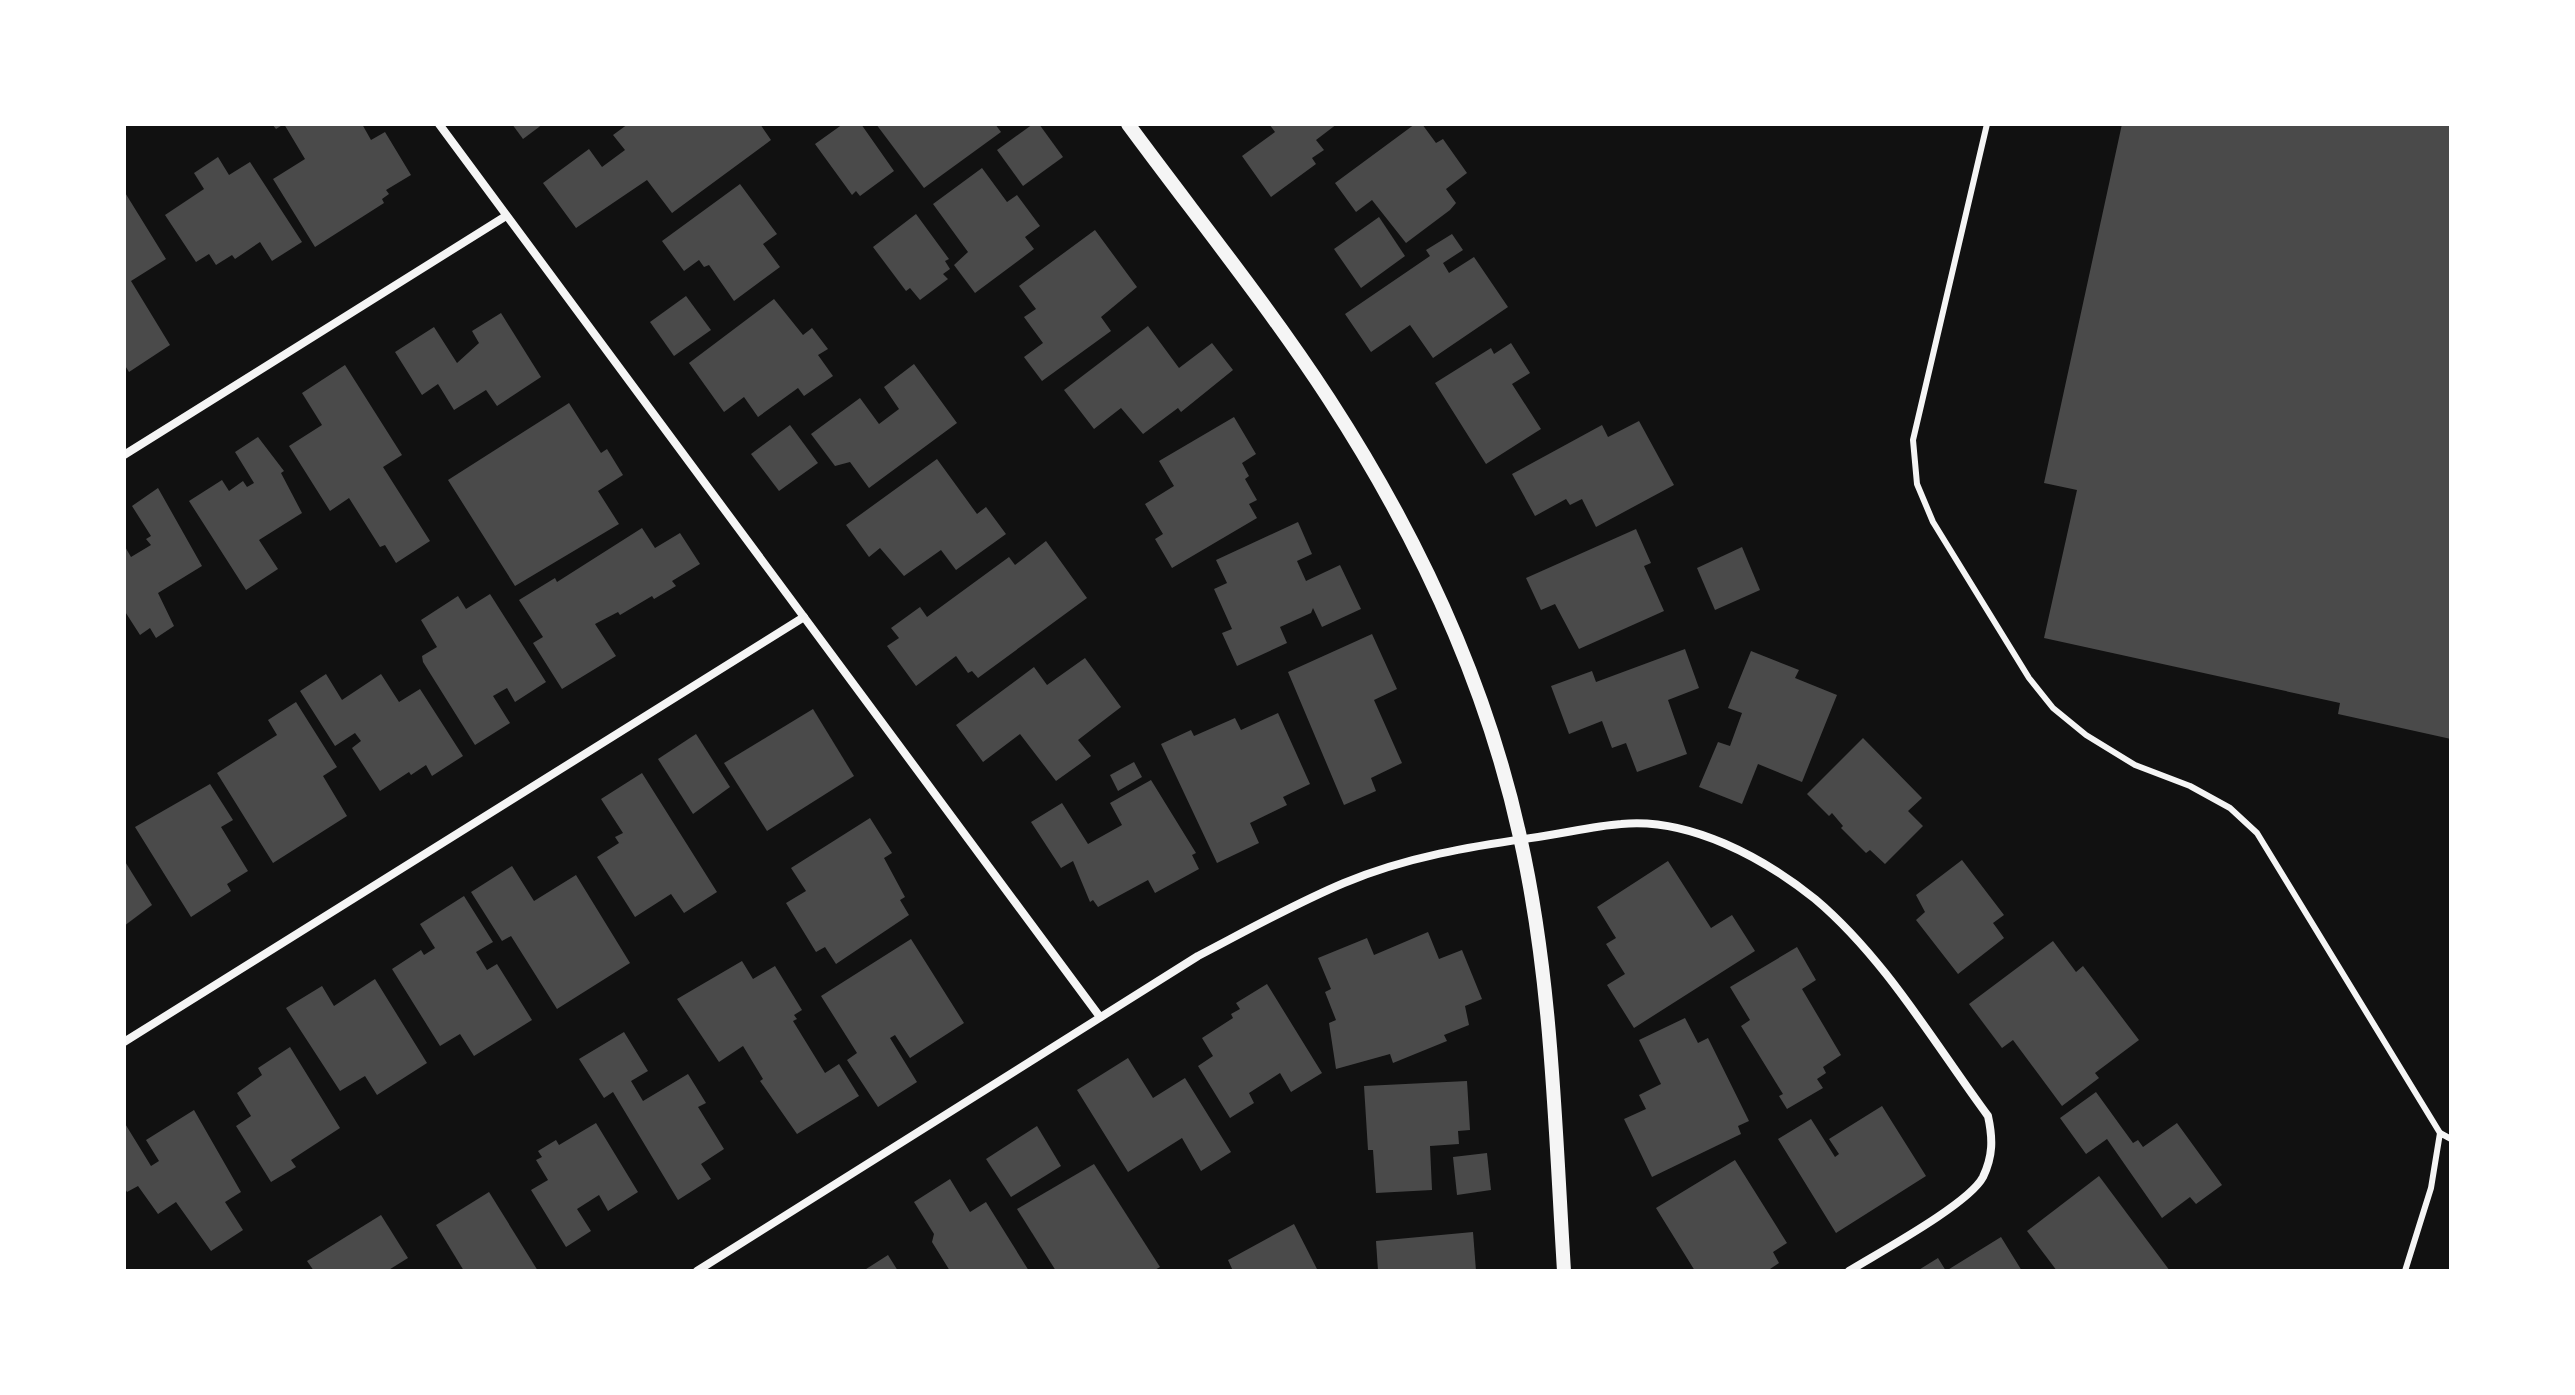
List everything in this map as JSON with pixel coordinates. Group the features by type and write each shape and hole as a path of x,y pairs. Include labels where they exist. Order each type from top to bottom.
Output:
{"street":[{"path":"439,124 1100,1017"},
{"path":"1128,124 1327,397 1403,526 1438,595 1471,679 1503,768 1521,839 1541,954 1564,1271"},
{"path":"124,455 506,216"},
{"path":"124,1042 804,617"},
{"path":"697,1271 1198,956 1345,882 1468,846 1624,823 1662,826 1701,836 1777,871 1850,932 1988,1116 1994,1143 1982,1180 1952,1206 1849,1271"}],"lane":[{"path":"1987,124 1913,440 1917,484 1933,522 2029,678 2053,708 2086,735 2135,765 2190,786 2230,808 2257,833 2440,1133 2451,1139"},
{"path":"2405,1271 2431,1188 2440,1133"}],"building":[{"path":"284,124 362,124 371,140 385,132 411,175 386,190 389,194 382,199 384,203 315,247 273,179 305,159"},
{"path":"512,124 543,124 523,139"},
{"path":"628,124 760,124 771,140 672,213 647,180 576,228 543,183 589,149 602,167 625,150 613,135"},
{"path":"843,124 861,124 894,171 860,196 856,191 852,195 815,144"},
{"path":"876,124 995,124 1001,132 924,188"},
{"path":"1033,124 1039,124 1063,157 1023,186 997,150"},
{"path":"1269,124 1337,124 1316,140 1324,150 1312,158 1316,164 1271,197 1242,156 1275,132"},
{"path":"1415,124 1422,124 1436,143 1443,139 1467,173 1446,189 1456,203 1450,210 1406,243 1372,200 1356,212 1335,183"},
{"path":"2122,124 2451,124 2451,739 2338,714 2340,703 2044,638 2077,490 2044,483"},
{"path":"218,157 229,175 250,162 302,242 272,261 260,242 235,259 232,255 216,265 209,254 196,262 165,215 204,189 194,173"},
{"path":"982,168 1007,202 1017,195 1040,226 1025,237 1034,249 975,293 954,265 968,252 933,204"},
{"path":"740,184 777,234 763,244 780,267 734,301 709,265 704,267 699,260 684,271 662,241"},
{"path":"124,191 166,259 131,281 170,345 129,372 124,364"},
{"path":"916,214 949,259 945,261 950,269 943,274 948,279 920,300 910,288 906,291 873,247"},
{"path":"1379,217 1405,256 1361,288 1334,249"},
{"path":"1095,230 1137,287 1101,317 1111,331 1042,381 1024,357 1043,343 1024,317 1036,309 1019,286"},
{"path":"1452,234 1463,250 1443,263 1449,273 1474,257 1508,307 1433,358 1410,325 1371,352 1345,314 1430,256 1426,250"},
{"path":"686,296 711,330 674,356 650,322"},
{"path":"774,299 803,335 812,328 828,349 818,355 833,376 804,396 798,388 758,417 744,397 724,412 689,363"},
{"path":"501,313 541,377 497,406 486,390 454,410 438,384 422,395 395,352 434,327 457,363 479,343 472,331"},
{"path":"1148,326 1179,368 1212,343 1233,370 1181,412 1178,408 1143,434 1121,408 1094,429 1064,390"},
{"path":"1511,343 1530,373 1512,384 1541,429 1486,464 1435,383 1491,348 1494,354"},
{"path":"914,364 957,423 869,488 850,462 835,466 811,434 860,398 879,424 899,409 884,387"},
{"path":"345,365 402,455 383,467 430,541 396,563 385,545 380,547 349,498 330,511 289,446 322,425 302,393"},
{"path":"569,403 601,453 607,449 623,475 598,491 619,524 515,586 448,480"},
{"path":"1234,417 1256,454 1242,463 1249,476 1245,479 1257,500 1249,504 1257,518 1172,568 1155,539 1163,534 1145,504 1174,486 1159,461"},
{"path":"1639,421 1674,485 1596,527 1582,499 1570,505 1566,499 1535,516 1512,474 1602,425 1608,437"},
{"path":"790,425 818,463 779,491 751,454"},
{"path":"258,437 284,471 281,473 302,513 259,540 278,569 246,590 189,501 222,480 229,491 243,481 247,487 254,483 235,452"},
{"path":"937,459 977,514 986,507 1006,534 956,570 941,550 904,576 880,548 869,557 846,525"},
{"path":"158,488 202,566 158,593 174,626 156,638 150,628 140,635 124,610 124,545 131,557 151,545 146,539 151,536 132,506"},
{"path":"1298,522 1312,554 1297,561 1306,581 1340,565 1361,609 1322,627 1313,608 1311,613 1280,627 1287,643 1237,666 1222,633 1232,629 1214,589 1227,583 1216,560"},
{"path":"642,528 655,548 680,533 700,564 672,581 676,586 654,599 652,596 620,615 618,612 595,624 616,656 562,689 533,643 543,637 519,600 555,578 557,582"},
{"path":"1636,529 1651,563 1644,566 1664,611 1579,649 1555,604 1541,610 1526,578"},
{"path":"1046,541 1087,598 978,678 972,671 968,673 956,656 916,686 887,646 899,638 891,628 920,607 927,617 1009,557 1015,565"},
{"path":"1742,547 1760,590 1715,610 1697,568"},
{"path":"490,594 546,682 515,702 507,688 493,696 510,723 475,745 423,662 422,656 437,647 421,620 458,596 466,609"},
{"path":"1372,634 1397,689 1374,700 1402,763 1371,778 1376,791 1344,805 1288,672"},
{"path":"1685,649 1699,688 1668,700 1687,754 1637,772 1626,743 1612,748 1602,721 1569,734 1551,686 1592,671 1596,682"},
{"path":"1751,651 1799,670 1795,678 1837,695 1802,782 1758,764 1742,804 1699,787 1718,742 1730,746 1742,713 1728,708"},
{"path":"1085,658 1121,707 1078,740 1091,756 1056,781 1020,734 983,762 956,725 1034,667 1047,685"},
{"path":"326,674 342,700 381,674 399,702 420,689 463,756 432,776 426,765 380,791 352,748 361,741 355,733 335,746 300,691"},
{"path":"296,702 337,767 323,776 347,816 273,863 217,773 277,735 268,720"},
{"path":"813,709 854,776 767,831 724,763"},
{"path":"1278,713 1310,784 1283,797 1287,805 1250,823 1259,843 1217,863 1161,744 1191,730 1194,736 1235,718 1241,730"},
{"path":"696,734 730,787 693,814 658,759"},
{"path":"1863,738 1922,798 1908,811 1923,826 1885,864 1870,850 1866,853 1841,828 1843,826 1832,813 1829,816 1807,794"},
{"path":"1134,762 1142,777 1118,791 1110,775"},
{"path":"642,773 717,892 684,913 671,894 635,917 597,857 619,843 615,837 623,833 601,799"},
{"path":"1151,780 1196,853 1192,855 1199,869 1155,893 1148,880 1098,907 1093,900 1090,902 1073,861 1061,868 1031,822 1062,803 1088,844 1122,825 1110,803"},
{"path":"210,784 233,820 221,827 248,871 227,884 231,891 191,917 135,827"},
{"path":"870,818 892,853 884,858 905,897 900,900 909,915 836,964 825,947 816,952 786,903 806,891 791,868"},
{"path":"124,860 152,905 124,926"},
{"path":"1962,860 2004,915 1993,923 2004,938 1958,974 1916,920 1925,912 1916,895"},
{"path":"1668,861 1711,928 1732,915 1755,951 1634,1028 1607,985 1625,974 1606,944 1616,938 1597,907"},
{"path":"512,866 534,901 576,875 630,963 557,1009 511,936 502,941 471,892"},
{"path":"464,896 493,942 476,952 487,970 497,964 532,1020 474,1056 460,1034 440,1046 392,969 421,950 424,955 435,948 420,924"},
{"path":"1428,932 1439,959 1462,950 1482,999 1465,1006 1469,1025 1444,1035 1447,1041 1393,1063 1390,1054 1336,1069 1329,1023 1336,1020 1325,992 1331,989 1318,958 1367,938 1374,955"},
{"path":"911,939 964,1023 910,1058 895,1035 890,1038 917,1082 878,1107 847,1060 857,1053 821,996"},
{"path":"2053,941 2076,972 2083,966 2139,1040 2095,1073 2099,1078 2062,1106 2013,1040 2002,1048 1969,1004"},
{"path":"1797,947 1816,980 1802,989 1841,1055 1823,1067 1826,1073 1817,1079 1823,1088 1787,1109 1779,1096 1783,1094 1741,1026 1750,1020 1730,987"},
{"path":"742,961 753,979 775,966 802,1010 794,1015 797,1019 793,1021 825,1073 839,1064 859,1096 797,1134 760,1081 763,1079 743,1046 719,1062 677,999"},
{"path":"375,979 427,1063 377,1095 365,1076 340,1091 286,1008 322,986 334,1006"},
{"path":"1267,984 1322,1073 1291,1092 1280,1073 1249,1093 1254,1103 1230,1118 1198,1066 1213,1056 1202,1038 1233,1018 1231,1014 1240,1009 1236,1003"},
{"path":"1685,1018 1698,1043 1708,1038 1749,1121 1738,1126 1741,1134 1652,1177 1624,1119 1646,1109 1639,1095 1661,1084 1639,1040"},
{"path":"624,1032 648,1071 631,1081 643,1101 688,1074 706,1103 698,1107 724,1149 701,1164 711,1179 678,1200 613,1092 604,1098 579,1059"},
{"path":"290,1047 340,1128 291,1160 296,1167 271,1182 236,1126 251,1116 237,1093 262,1075 258,1068"},
{"path":"1128,1058 1153,1098 1185,1078 1231,1152 1201,1171 1182,1138 1128,1172 1077,1090"},
{"path":"1467,1081 1470,1130 1458,1131 1459,1144 1430,1146 1432,1190 1376,1193 1373,1150 1368,1150 1364,1086"},
{"path":"2096,1092 2133,1143 2138,1140 2143,1147 2177,1123 2222,1185 2196,1204 2190,1197 2162,1218 2107,1139 2086,1154 2060,1118"},
{"path":"1882,1106 1926,1176 1836,1233 1778,1139 1811,1119 1835,1157 1839,1154 1829,1139"},
{"path":"194,1110 241,1192 225,1202 243,1230 211,1251 176,1202 158,1214 138,1186 127,1192 124,1187 124,1122 151,1166 159,1161 146,1140"},
{"path":"596,1123 638,1192 608,1211 599,1195 577,1209 591,1231 566,1247 531,1190 548,1180 536,1160 542,1157 538,1151 556,1140 559,1145"},
{"path":"1037,1126 1061,1166 1011,1197 986,1159"},
{"path":"1487,1153 1491,1190 1457,1195 1453,1157"},
{"path":"1735,1160 1787,1243 1773,1252 1779,1263 1767,1271 1695,1271 1656,1208"},
{"path":"1094,1164 1160,1267 1153,1271 1056,1271 1017,1209"},
{"path":"2099,1176 2170,1271 2057,1271 2027,1231"},
{"path":"950,1179 970,1212 986,1202 1029,1271 950,1271 932,1242 934,1234 914,1202"},
{"path":"489,1192 538,1271 464,1271 436,1225"},
{"path":"381,1215 408,1258 387,1271 314,1271 307,1261"},
{"path":"1294,1224 1318,1271 1233,1271 1228,1260"},
{"path":"1473,1232 1476,1271 1378,1271 1376,1241"},
{"path":"2001,1237 2022,1271 1946,1271"},
{"path":"888,1255 898,1271 863,1271"},
{"path":"1938,1258 1946,1271 1917,1271"}]}
